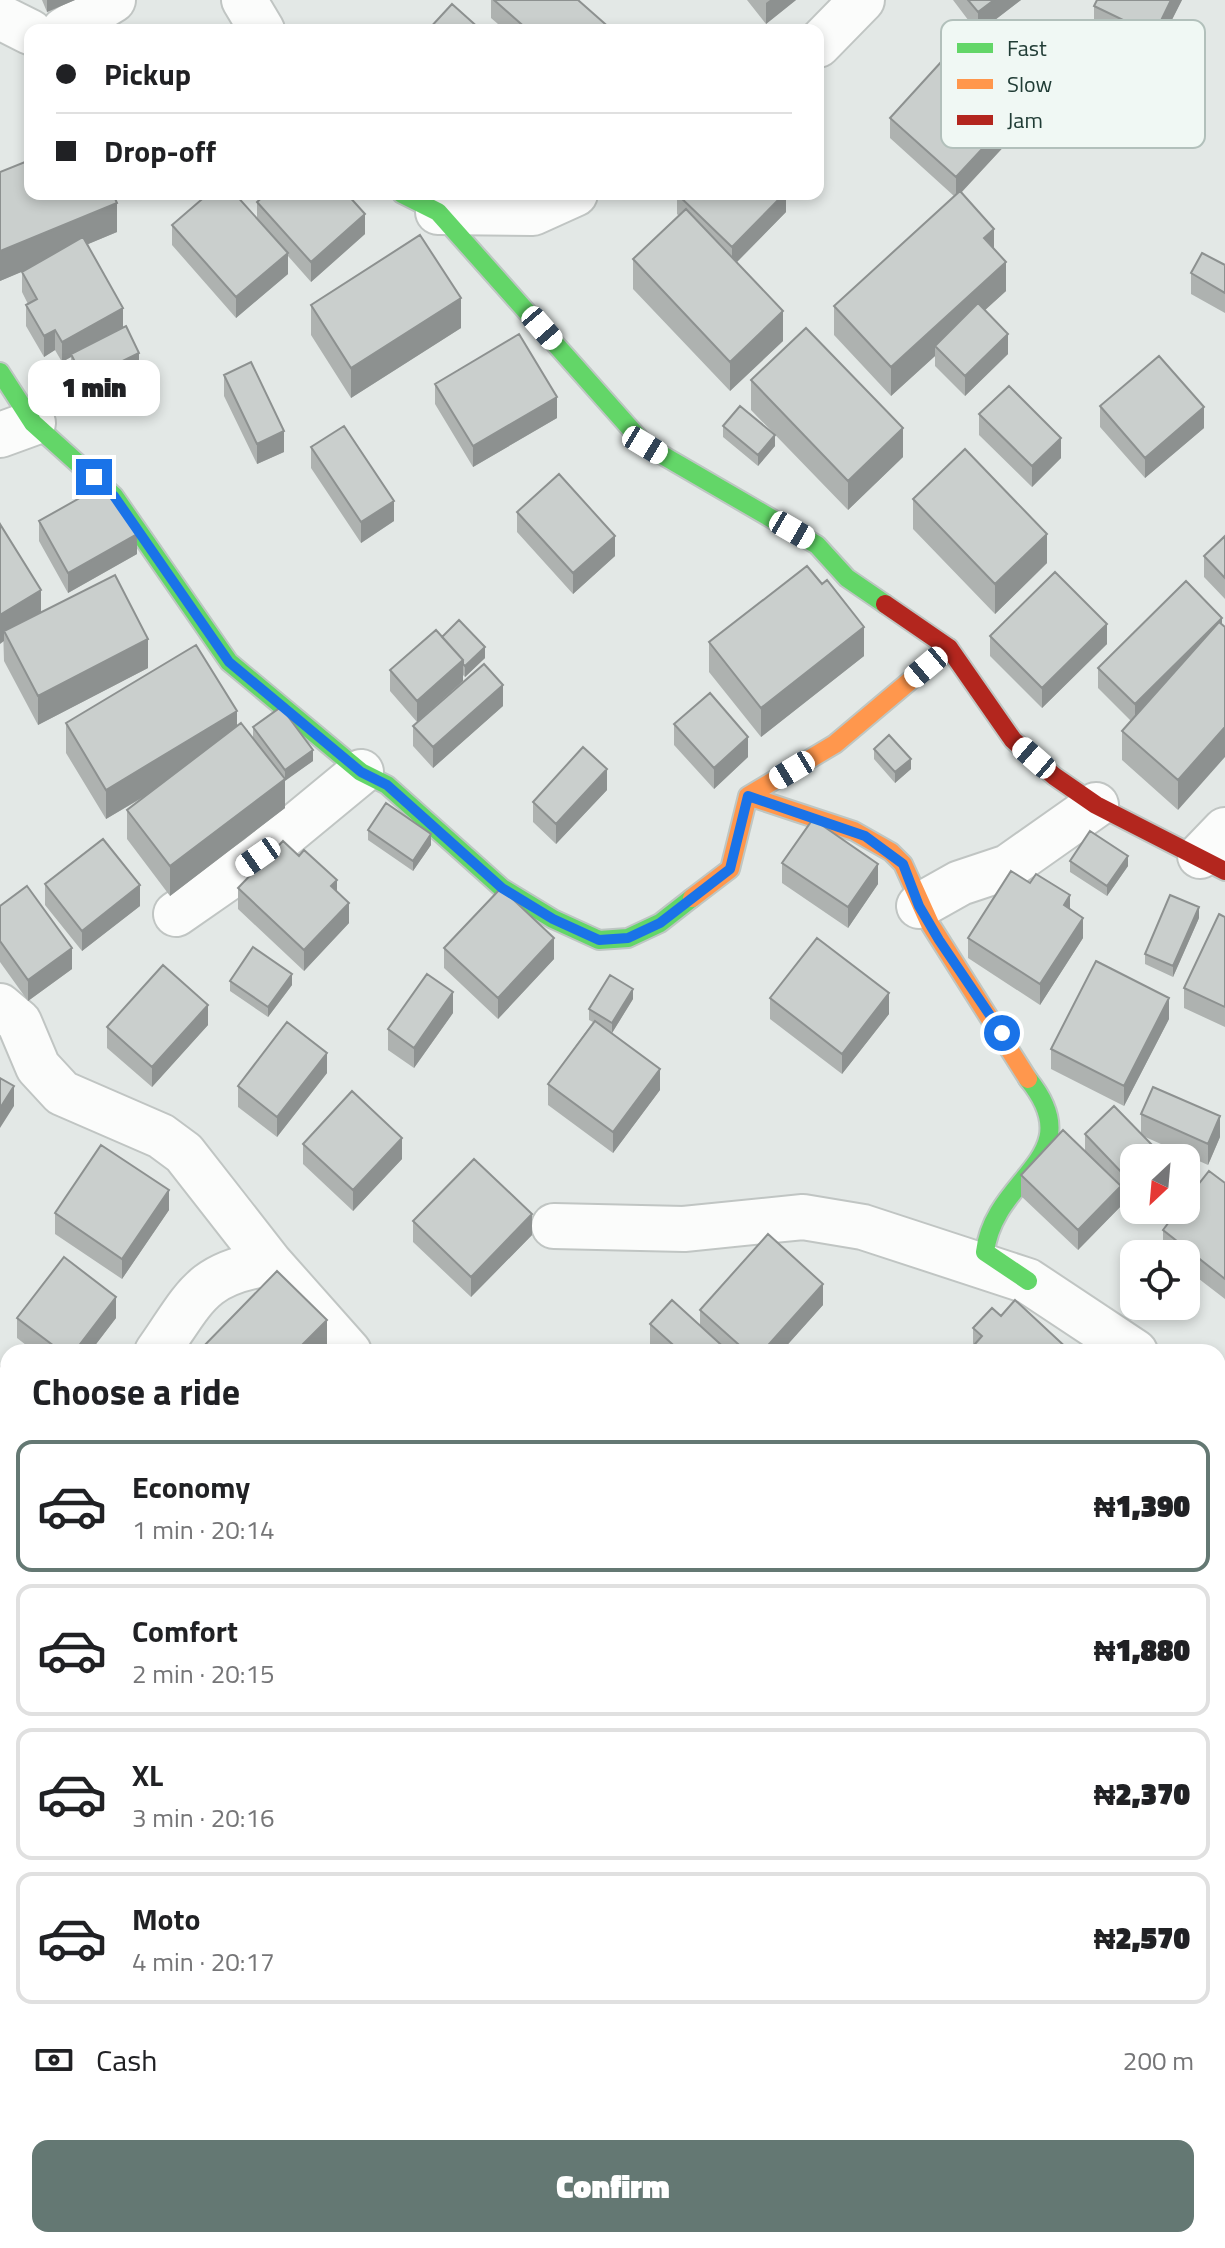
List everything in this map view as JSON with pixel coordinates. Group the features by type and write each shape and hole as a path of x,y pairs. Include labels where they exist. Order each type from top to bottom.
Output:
{"street":[{"path":"74,24 113,0"},
{"path":"244,0 258,24"},
{"path":"824,39 862,0"},
{"path":"0,17 24,29"},
{"path":"420,203 533,213 562,200"},
{"path":"420,203 645,445 817,545 847,578 949,648 1013,740 1096,805 1217,852"},
{"path":"0,372 16,429 114,496 229,662 361,772 387,785 502,888 553,919 599,940 628,938 660,923 730,869 748,796 835,744 949,648"},
{"path":"176,914 258,857 361,772"},
{"path":"748,796 865,836 903,864 919,906 991,1015 1022,1071 1051,1106 1052,1131 1046,1150 994,1215 985,1238 985,1252 1123,1344"},
{"path":"919,906 960,883 1008,867 1096,805"},
{"path":"0,1006 19,1022 38,1067 62,1093 161,1136 184,1153 270,1263 342,1344"},
{"path":"554,1226 684,1229 803,1217 863,1227 1028,1281"},
{"path":"163,1344 204,1286 234,1268 270,1263"}],"building":[{"path":"494,0 578,0 605,24 521,24"},
{"path":"968,0 994,0 978,12"},
{"path":"1097,0 1171,0 1161,20 1123,20 1094,6"},
{"path":"452,4 474,24 434,24"},
{"path":"941,62 941,148 983,148 956,177 890,118"},
{"path":"24,162 24,200 116,200 117,203 0,251 0,172"},
{"path":"960,191 994,229 984,238 1006,262 891,367 834,306"},
{"path":"201,200 240,200 288,253 236,297 172,225"},
{"path":"352,200 365,214 311,262 257,202"},
{"path":"683,200 778,200 732,247"},
{"path":"686,209 783,311 730,362 633,259"},
{"path":"420,235 461,298 351,368 311,305"},
{"path":"83,237 123,308 62,342 55,330 44,336 26,305 37,299 22,272"},
{"path":"1202,253 1225,265 1225,293 1191,273"},
{"path":"978,303 1008,334 965,376 935,346"},
{"path":"126,326 139,353 84,380 71,354"},
{"path":"806,328 903,428 848,481 751,380"},
{"path":"519,334 557,397 473,446 435,384"},
{"path":"1159,356 1204,407 1145,458 1100,406"},
{"path":"251,362 284,431 257,444 224,375"},
{"path":"1009,386 1061,438 1032,466 979,414"},
{"path":"740,406 775,435 758,455 723,426"},
{"path":"344,426 394,501 361,522 311,447"},
{"path":"965,449 1047,534 995,584 913,499"},
{"path":"559,474 615,536 573,573 517,512"},
{"path":"108,482 137,534 68,573 39,521"},
{"path":"0,524 41,590 0,615"},
{"path":"1225,536 1225,578 1204,556"},
{"path":"807,566 822,584 827,580 864,627 761,708 709,642"},
{"path":"1055,572 1107,624 1042,688 990,636"},
{"path":"115,575 148,639 38,696 4,631"},
{"path":"1186,581 1222,618 1135,704 1098,668"},
{"path":"459,620 485,647 465,666 442,637"},
{"path":"1219,622 1225,627 1225,727 1178,780 1122,731"},
{"path":"436,630 463,660 417,701 390,670"},
{"path":"196,645 237,711 106,790 66,723"},
{"path":"484,664 503,685 433,747 413,726"},
{"path":"710,693 748,737 714,768 674,724"},
{"path":"281,707 313,750 285,770 253,727"},
{"path":"241,723 285,779 170,866 127,810"},
{"path":"889,735 911,759 895,772 874,749"},
{"path":"583,747 607,769 556,824 533,802"},
{"path":"386,803 431,834 413,861 368,830"},
{"path":"813,819 878,864 848,907 782,863"},
{"path":"1090,831 1128,856 1107,886 1070,861"},
{"path":"103,839 140,885 82,931 45,884"},
{"path":"283,841 299,856 304,850 337,880 331,886 349,903 304,950 238,888"},
{"path":"1011,871 1030,883 1036,874 1070,895 1064,905 1083,918 1040,984 968,938"},
{"path":"27,886 72,948 28,980 0,941 0,906"},
{"path":"501,888 554,938 498,998 444,948"},
{"path":"1170,895 1199,907 1173,966 1145,954"},
{"path":"1219,914 1225,917 1225,1007 1184,988"},
{"path":"817,938 889,993 842,1054 770,998"},
{"path":"253,947 292,974 268,1007 230,981"},
{"path":"1096,961 1169,998 1124,1086 1051,1049"},
{"path":"163,965 208,1005 152,1067 107,1027"},
{"path":"427,974 453,992 414,1048 388,1029"},
{"path":"610,975 633,989 612,1023 589,1009"},
{"path":"595,1021 660,1069 613,1132 548,1084"},
{"path":"287,1022 327,1053 277,1117 238,1086"},
{"path":"0,1078 14,1086 0,1108"},
{"path":"1153,1087 1220,1116 1208,1144 1141,1114"},
{"path":"352,1091 402,1138 353,1190 303,1144"},
{"path":"1114,1106 1151,1144 1120,1144 1120,1171 1085,1134"},
{"path":"1063,1130 1120,1187 1078,1230 1021,1175"},
{"path":"101,1145 169,1190 122,1259 55,1213"},
{"path":"474,1159 532,1214 471,1277 413,1221"},
{"path":"1209,1171 1225,1183 1225,1279 1200,1259 1200,1240 1176,1240 1163,1230 1168,1224 1200,1224 1200,1182"},
{"path":"768,1234 823,1284 769,1344 738,1344 700,1310"},
{"path":"64,1257 116,1297 80,1344 51,1344 17,1318"},
{"path":"277,1271 327,1320 303,1344 206,1344"},
{"path":"672,1300 720,1344 672,1344 650,1324"},
{"path":"1015,1300 1062,1344 975,1344 982,1336 973,1328 992,1308 1001,1316"}],"traffic: fast":[{"path":"414,200 438,212 645,445 817,545 847,578 885,604"},
{"path":"0,372 33,423 114,496 229,662 361,772 387,785 502,888 553,919 599,940 628,938 660,923 692,898"},
{"path":"1028,1079 1045,1106 1050,1129 1045,1148 992,1226 985,1252 1028,1281"}],"traffic: slow":[{"path":"692,898 730,869 748,796 835,744 949,648"},
{"path":"748,796 854,831 891,852 903,864 930,924 1028,1079"}],"traffic: jam":[{"path":"885,604 949,648 1013,740 1054,776 1096,805 1225,871"}],"route":[{"path":"94,477 114,496 229,662 361,772 387,785 502,888 553,919 599,940 628,938 660,923 730,869 748,796 865,836 903,864 919,906 1002,1033"}]}
